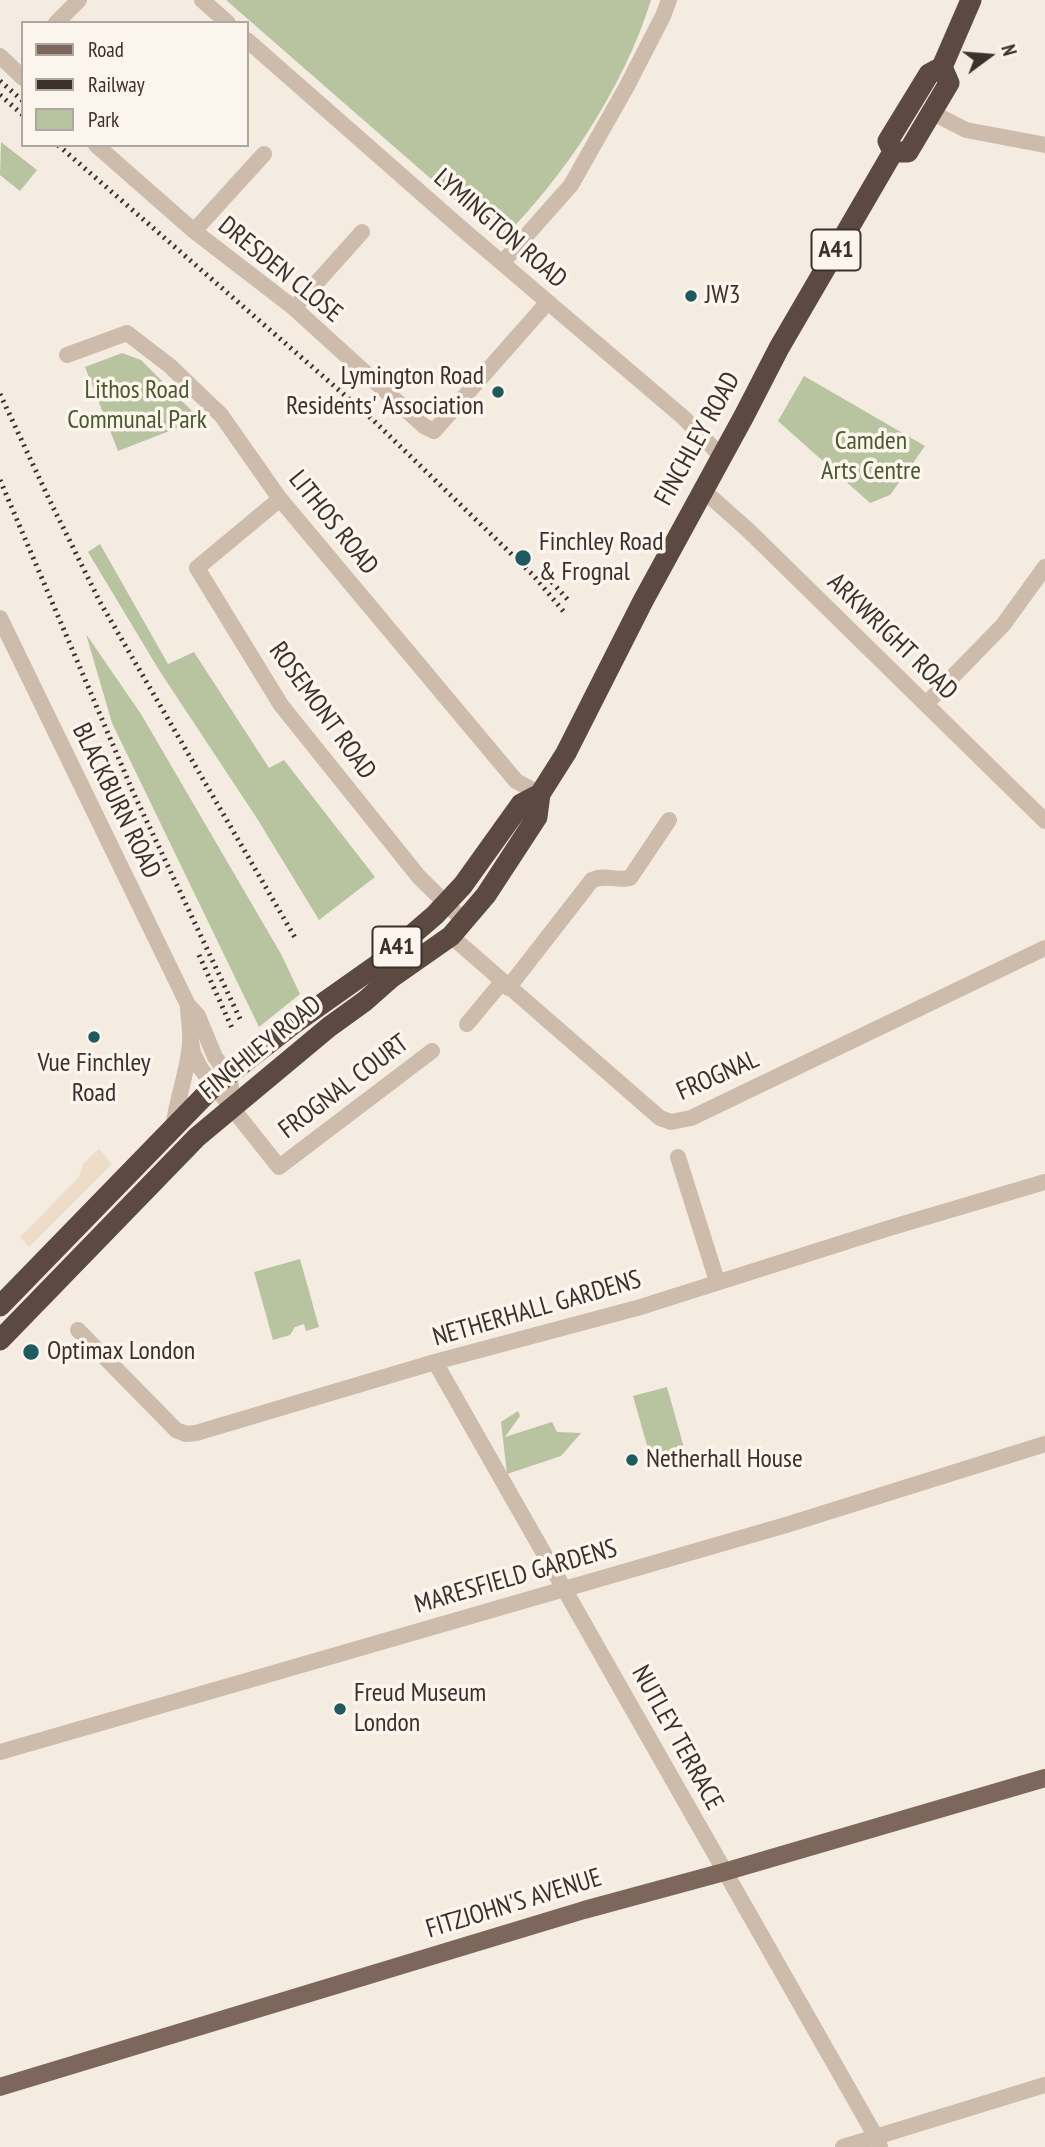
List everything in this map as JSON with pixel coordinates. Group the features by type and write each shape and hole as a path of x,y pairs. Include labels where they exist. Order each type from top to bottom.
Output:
{"highway":[{"name":"FINCHLEY ROAD","path":"893,152 888,141 929,74 942,67 971,0"},
{"name":"FINCHLEY ROAD","path":"893,152 908,152 948,83 942,67"},
{"name":"FINCHLEY ROAD","path":"0,1340 168,1167 231,1107 391,978 458,929 505,868 537,817 540,794 566,753 632,620 811,290 893,152"},
{"name":"FINCHLEY ROAD","path":"0,1306 221,1080 377,965 446,904 463,885 521,804 540,794"}],"main road":[{"name":"FITZJOHN'S AVENUE","path":"0,2087 584,1910 1045,1778"}],"street":[{"path":"58,21 79,0"},
{"path":"202,0 226,21"},
{"path":"502,263 571,185 631,78 669,0"},
{"name":"LYMINGTON ROAD","path":"248,41 547,303 684,418 721,456"},
{"path":"0,57 20,68"},
{"path":"931,112 966,130 1045,145"},
{"name":"DRESDEN CLOSE","path":"104,148 194,232 294,308 424,426 434,431 547,303"},
{"path":"194,232 264,154"},
{"path":"294,308 362,232"},
{"name":"LITHOS ROAD","path":"67,355 127,333 170,366 221,415 281,499 516,781 540,794"},
{"name":"ARKWRIGHT ROAD","path":"704,491 748,530 1045,821"},
{"name":"ROSEMONT ROAD","path":"281,499 197,568 281,705 419,877 446,904 458,929"},
{"path":"926,704 1003,625 1045,567"},
{"name":"BLACKBURN ROAD","path":"0,618 188,1004 198,1016 215,1057 221,1080"},
{"path":"467,1024 505,985 592,880 600,876 618,880 630,878 669,820"},
{"name":"FROGNAL","path":"458,929 505,985 660,1118 671,1122 691,1118 1045,948"},
{"name":"BLACKBURN ROAD","path":"188,1004 191,1041 196,1061 231,1087 231,1107"},
{"name":"BLACKBURN ROAD","path":"173,1129 175,1112 186,1076 191,1041"},
{"name":"FROGNAL COURT","path":"231,1107 279,1167 432,1051"},
{"path":"678,1157 717,1281"},
{"name":"NETHERHALL GARDENS","path":"78,1330 176,1430 186,1434 555,1332 1045,1182"},
{"name":"NUTLEY TERRACE","path":"435,1363 878,2142"},
{"name":"MARESFIELD GARDENS","path":"0,1752 798,1521 1045,1444"},
{"path":"843,2147 878,2142 1045,2085"}],"green space":[{"path":"226,0 651,0 625,65 590,129 548,188 501,240"},
{"path":"1,142 37,170 20,191 0,175"},
{"name":"Lithos Road Communal Park","path":"122,353 141,360 195,414 177,428 118,451 85,367"},
{"name":"Camden Arts Centre","path":"804,376 925,446 890,495 870,503 778,421"},
{"path":"100,544 168,664 194,652 269,768 284,760 375,877 319,920 258,820 159,670 88,552"},
{"path":"86,634 141,714 281,954 300,994 259,1027 112,723"},
{"path":"300,1259 319,1327 306,1331 304,1324 295,1327 290,1335 273,1340 254,1272"},
{"path":"667,1387 686,1455 659,1462 657,1454 650,1456 633,1396"},
{"path":"518,1411 520,1416 505,1437 552,1422 557,1432 581,1433 561,1456 507,1474 501,1422"}],"shaded area":[{"path":"99,1149 112,1164 29,1247 20,1237 79,1177 83,1164"}],"railway":[{"path":"0,81 21,99"},
{"path":"0,95 21,113"},
{"path":"60,147 372,419 533,575 564,612"},
{"path":"0,394 100,602 297,941"},
{"path":"0,480 133,792 241,1021"},
{"path":"547,577 570,602"},
{"path":"199,955 232,1028"}],"place":[{"name":"JW3","path":"691,296"},
{"name":"Lymington Road Residents' Association","path":"498,392"},
{"name":"Finchley Road & Frognal","path":"523,558"},
{"name":"Vue Finchley Road","path":"94,1037"},
{"name":"Optimax London","path":"31,1352"},
{"name":"Netherhall House","path":"632,1460"},
{"name":"Freud Museum London","path":"340,1709"}]}
